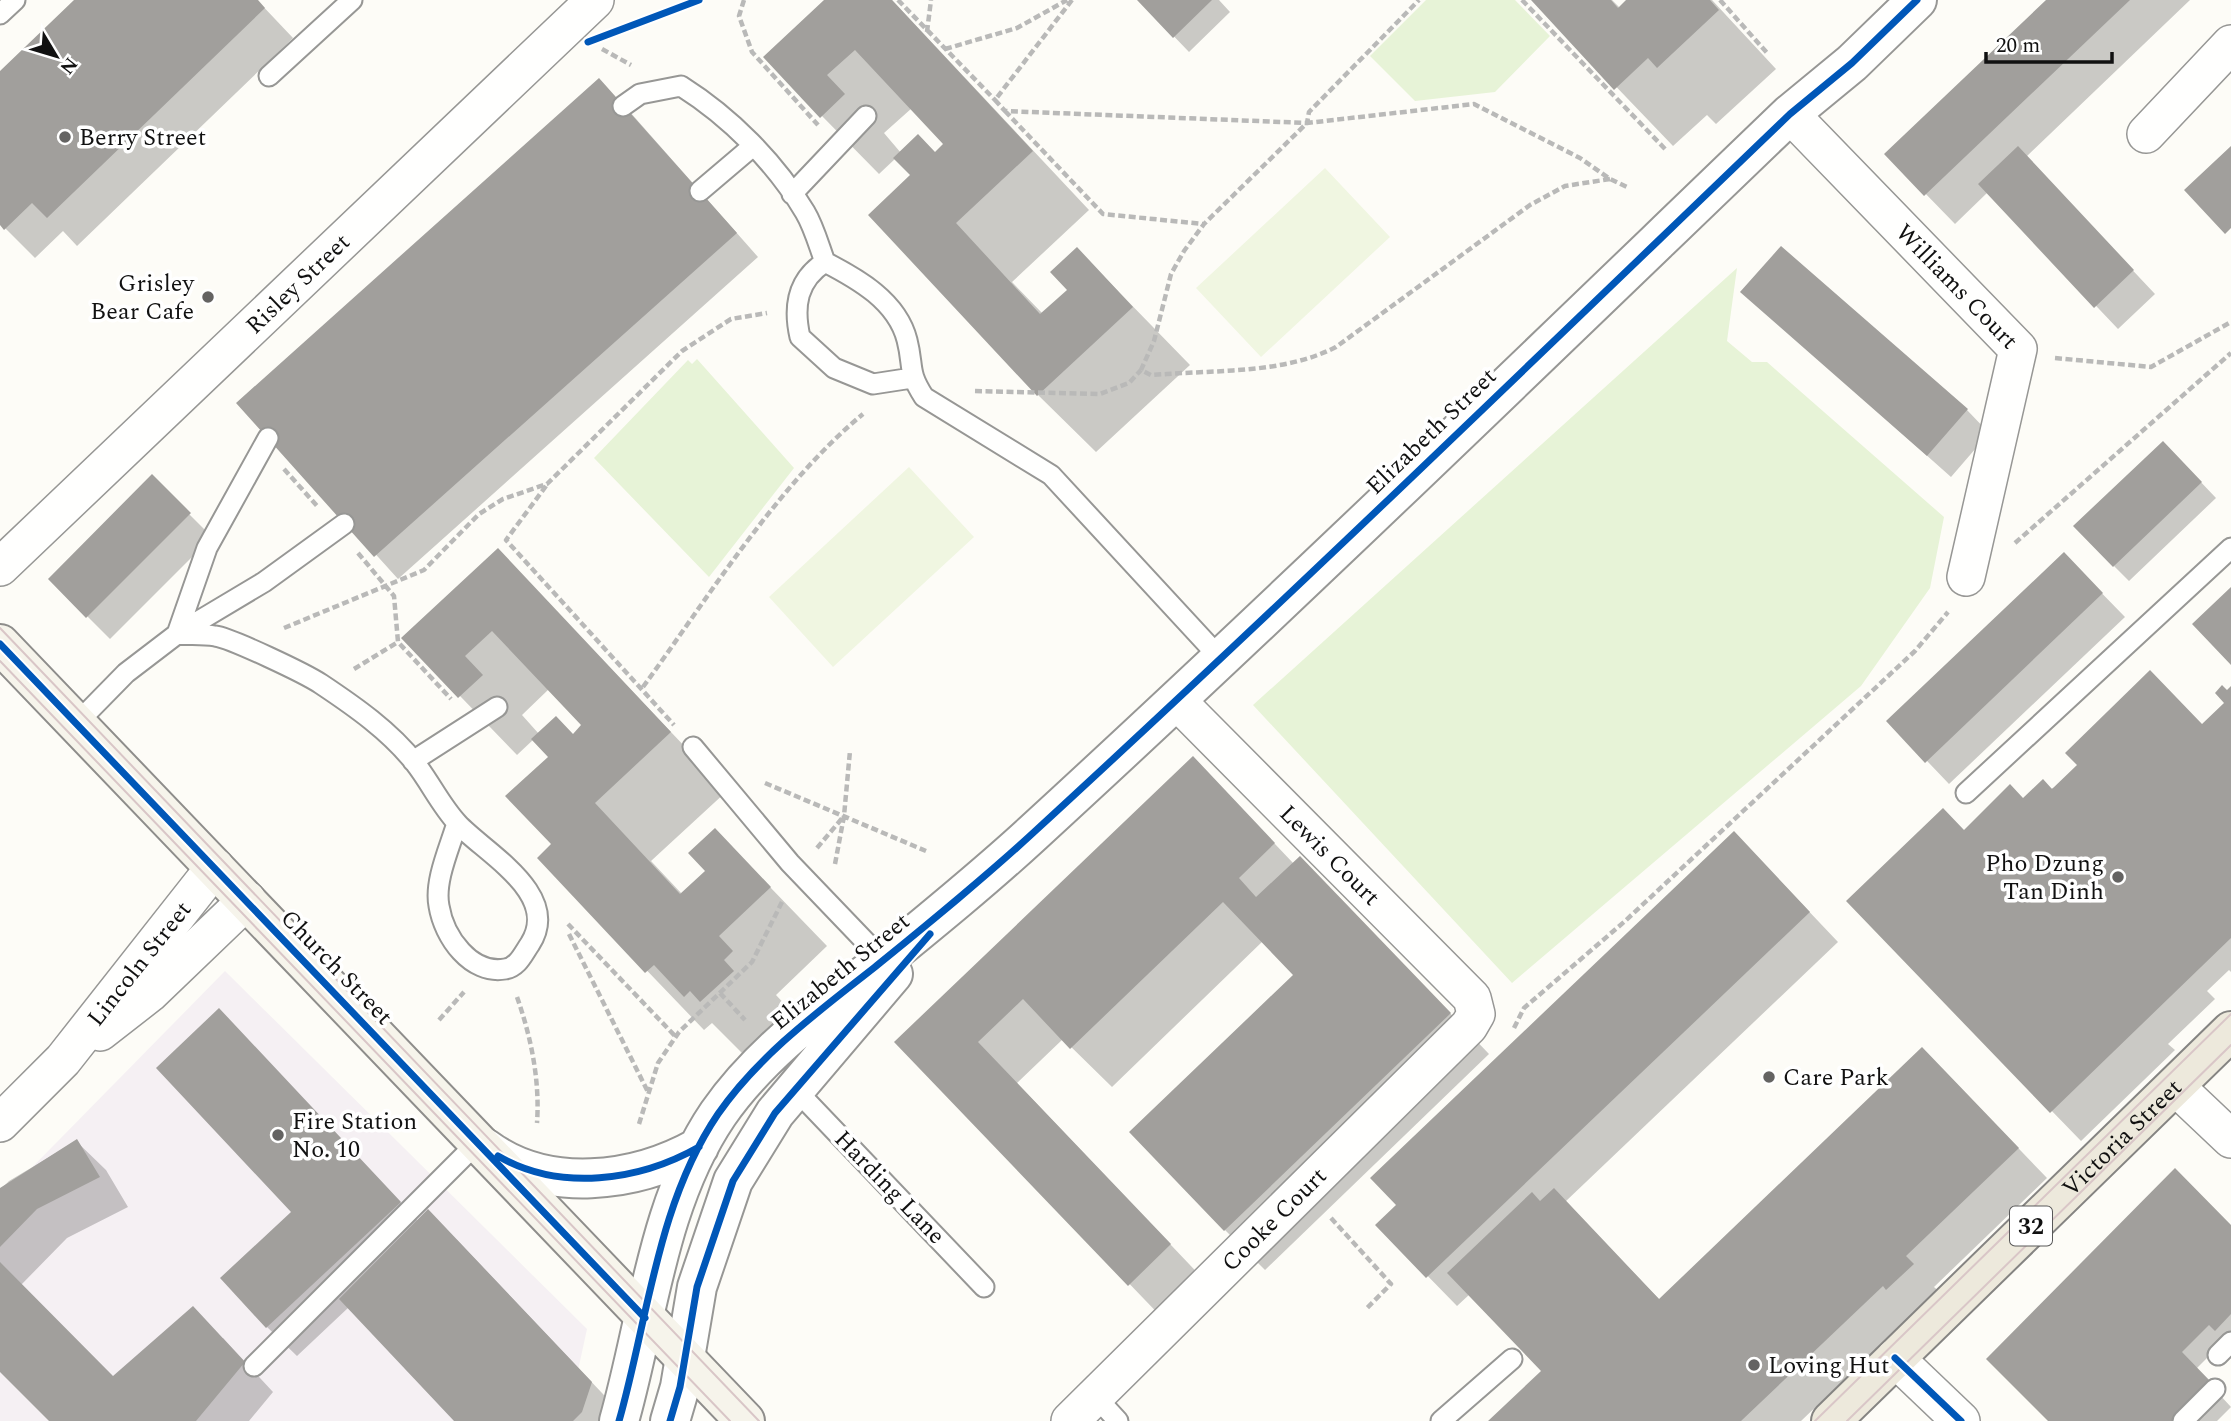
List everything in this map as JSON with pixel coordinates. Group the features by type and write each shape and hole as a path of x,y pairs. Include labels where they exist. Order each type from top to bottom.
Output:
{"main road":[{"name":"Church Street","path":"0,644 745,1421"},
{"name":"Victoria Street","path":"1831,1421 2231,1031"}],"street":[{"name":"Risley Street","path":"0,567 595,0"},
{"name":"Elizabeth Street","path":"670,1421 685,1358 697,1287 733,1181 765,1127 795,1088 895,971 971,891 1177,701 1790,114 1852,63 1917,0"},
{"path":"2146,134 2231,44"},
{"name":"Williams Court","path":"1790,114 2018,349 1966,577"},
{"name":"Lewis Court","path":"1177,701 1472,998 1476,1014"},
{"name":"Lincoln Street","path":"0,1123 63,1060 215,867"},
{"name":"Elizabeth Street","path":"619,1421 664,1241 699,1147 721,1110 760,1065 808,1020 971,891"},
{"name":"Lincoln Street","path":"63,1060 150,993 247,900"},
{"name":"Cooke Court","path":"1094,1413 1305,1189 1469,1026 1476,1014"},
{"path":"2175,1086 2231,1139"},
{"path":"478,1142 499,1157 527,1169 593,1178 651,1168 699,1147"},
{"path":"1895,1358 1961,1421"}],"lane":[{"path":"0,14 15,0"},
{"path":"269,76 352,0"},
{"path":"623,106 640,94 681,86 709,103 753,146 792,194 806,214 825,262 855,277 891,307 907,339 912,378 924,397 1051,475 1221,659"},
{"path":"792,194 866,116"},
{"path":"700,191 753,146"},
{"path":"825,262 809,272 796,307 800,337 834,368 873,384 912,378"},
{"path":"177,634 207,548 266,442"},
{"path":"76,724 126,673 177,634 264,582 341,526"},
{"path":"1966,793 2231,548"},
{"path":"177,634 217,636 229,641 324,687 381,728 413,761 457,823 528,889 538,917 534,937 518,962 508,969 486,970 466,958 449,932 438,905 440,883 457,823"},
{"path":"413,761 497,707"},
{"path":"693,747 797,871 883,960"},
{"name":"Harding Lane","path":"795,1088 984,1287"},
{"path":"254,1366 478,1142"},
{"path":"1441,1421 1512,1359"},
{"path":"2183,1421 2215,1389"}],"path":[{"path":"744,0 739,16 752,52 836,145"},
{"path":"898,0 1103,214 1204,225"},
{"path":"927,33 931,0"},
{"path":"945,48 1017,28 1067,0"},
{"path":"995,100 1072,0"},
{"path":"924,397 945,390 1100,394 1129,383 1141,370 1154,341 1171,274 1204,225 1307,123 1309,112 1419,0"},
{"path":"1522,0 1667,151"},
{"path":"1721,1 1768,54"},
{"path":"1005,111 1307,123 1474,104 1580,158 1610,179 1629,188"},
{"path":"1141,370 1151,375 1167,374 1281,365 1315,358 1336,347 1530,205 1564,186 1610,179"},
{"path":"693,747 643,687 506,540 547,484 682,351 731,320 796,307"},
{"path":"2018,349 2064,361 2151,367 2231,322"},
{"path":"1509,1034 1518,1024 1524,1009 1625,922 1915,651 1960,597 1966,577 1987,568 2231,353"},
{"path":"643,687 770,514 836,436 864,412"},
{"path":"266,442 341,526 388,586 394,596 398,642 473,723"},
{"path":"229,641 268,636 332,606 424,570 479,514 503,499 547,484"},
{"path":"324,687 398,642"},
{"path":"827,902 844,816 850,751"},
{"path":"755,779 926,851"},
{"path":"639,1124 658,1063 676,1037 752,962 797,871 844,816"},
{"path":"648,1093 561,918 676,1037"},
{"path":"508,969 525,1018 539,1092 537,1122"},
{"path":"720,993 746,1021"},
{"path":"1305,1189 1391,1284 1367,1308"}],"shaded area":[{"path":"225,971 587,1329 567,1421 0,1421 0,1200"}],"green space":[{"path":"1426,0 1515,0 1550,36 1495,92 1415,101 1370,56"},
{"path":"1325,168 1390,237 1261,357 1196,288"},
{"path":"1737,268 1727,341 1752,362 1767,362 1944,517 1930,588 1861,686 1512,983 1253,705"},
{"path":"697,359 794,468 709,577 594,458 688,360 692,364"},
{"path":"909,467 974,537 833,667 769,597"}],"building":[{"name":"Berry Street","path":"74,0 258,0 265,8 47,218 32,203 4,230 0,225 0,71"},
{"path":"824,0 892,0 1033,151 956,223 1040,314 1067,290 1050,272 1077,247 1133,307 1037,396 868,215 910,175 893,158 918,134 935,152 943,144 855,50 827,75 845,94 820,118 763,57"},
{"path":"1137,0 1212,0 1173,38"},
{"path":"1531,0 1611,0 1618,8 1626,0 1710,0 1719,10 1657,68 1648,58 1614,90"},
{"path":"2046,0 2130,0 1924,196 1884,154"},
{"path":"599,78 737,233 374,557 236,403"},
{"path":"2018,146 2134,270 2094,308 1978,184"},
{"path":"2231,146 2231,228 2225,234 2184,190"},
{"path":"1781,246 1968,409 1927,456 1740,292"},
{"path":"2163,441 2202,482 2113,567 2073,526"},
{"path":"152,474 191,513 86,618 48,579"},
{"path":"498,548 671,732 595,803 680,894 705,871 688,853 715,828 771,887 719,936 733,951 724,960 734,971 700,1002 690,991 684,997 654,965 645,973 537,858 551,844 505,796 548,757 531,739 556,716 573,734 581,725 492,631 465,656 483,675 458,698 401,638"},
{"path":"2064,552 2103,593 1925,763 1886,721"},
{"path":"2231,587 2231,665 2192,624"},
{"path":"2150,670 2202,724 2224,703 2215,693 2222,685 2227,690 2231,686 2231,938 2050,1113 1846,901 1943,808 1964,830 2010,784 2023,798 2043,779 2052,789 2077,765 2065,753"},
{"path":"1193,756 1275,843 1239,878 1256,897 1300,856 1451,1013 1224,1231 1129,1132 1293,975 1223,902 1070,1049 1023,999 978,1042 1171,1244 1128,1286 894,1042"},
{"path":"1734,831 1810,912 1426,1278 1375,1225 1396,1205 1370,1178"},
{"name":"Fire Station No. 10","path":"219,1008 401,1202 266,1328 220,1278 291,1212 156,1068"},
{"path":"1922,1047 2019,1148 1906,1256 1914,1264 1886,1290 1883,1286 1741,1421 1488,1421 1541,1371 1447,1273 1532,1192 1540,1201 1554,1188 1659,1299"},
{"path":"77,1139 100,1177 37,1209 0,1247 0,1188"},
{"path":"2175,1168 2231,1225 2231,1314 2215,1331 2209,1325 2182,1352 2211,1382 2172,1421 2048,1421 1986,1359"},
{"path":"428,1209 592,1382 582,1412 573,1421 454,1421 339,1299"},
{"path":"0,1262 113,1376 193,1306 245,1362 196,1421 49,1421 0,1372"}],"tram line":[{"path":"0,628 759,1421"},
{"path":"0,661 730,1421"},
{"path":"1815,1421 2231,1014"},
{"path":"1847,1421 2231,1045"}],"cycle path":[{"path":"588,42 699,0"},
{"path":"619,1421 656,1263 681,1186 697,1149 718,1114 752,1072 812,1017 994,868 1129,745 1790,114 1852,63 1917,0"},
{"path":"0,644 645,1318"},
{"path":"670,1421 680,1387 697,1287 733,1181 775,1113 930,934"},
{"path":"498,1156 547,1175 599,1178 651,1168 699,1147"},
{"path":"1895,1358 1961,1421"}],"place":[{"name":"Berry Street","path":"65,137"},
{"name":"Grisley Bear Cafe","path":"208,297"},
{"name":"Pho Dzung Tan Dinh","path":"2118,877"},
{"name":"Care Park","path":"1769,1077"},
{"name":"Fire Station No. 10","path":"278,1135"},
{"name":"Loving Hut","path":"1754,1365"}]}
